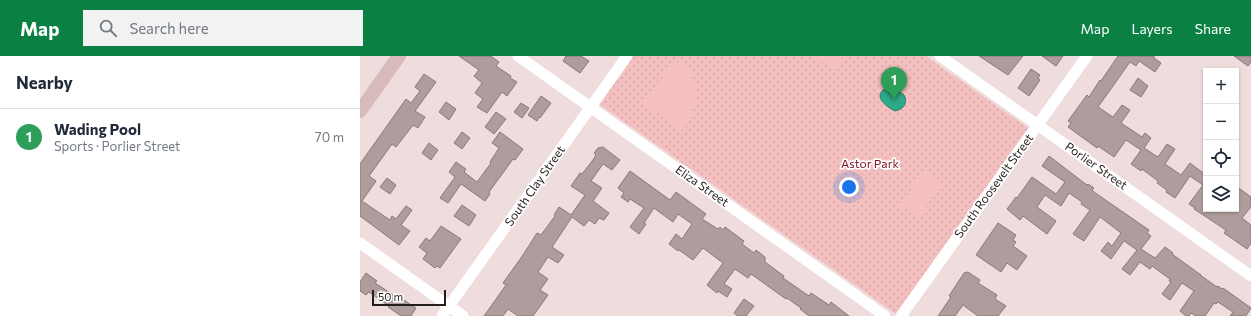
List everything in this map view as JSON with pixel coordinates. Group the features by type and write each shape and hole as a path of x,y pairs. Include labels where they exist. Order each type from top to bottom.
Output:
{"main road":[{"path":"360,111 399,56"}],"street":[{"name":"Eliza Street","path":"518,56 885,316"},
{"name":"South Clay Street","path":"442,316 627,56"},
{"name":"Porlier Street","path":"940,56 1251,276"},
{"name":"South Roosevelt Street","path":"901,316 1087,56"},
{"path":"360,243 463,316"}],"green space":[{"name":"Astor Park","path":"633,56 926,56 1028,128 896,314 599,104"},
{"path":"814,56 844,56 834,70"},
{"path":"676,60 690,71 695,86 696,101 690,119 681,132 643,102"},
{"path":"925,170 943,183 917,218 899,205"}],"shaded area":[{"path":"888,87 894,88 904,95 906,101 901,109 895,111 881,100 881,93"}],"building":[{"path":"459,56 491,56 499,62 496,66 517,82 507,96 502,92 487,113 477,107 483,99 475,93 482,83 474,76 479,70"},
{"path":"566,56 581,56 589,61 580,73 563,61"},
{"path":"979,56 1023,56 1008,75"},
{"path":"1042,56 1063,56 1056,66"},
{"path":"1118,56 1154,56 1154,58 1161,63 1155,72 1139,61 1136,66 1130,62 1098,107 1113,117 1122,105 1130,110 1121,123 1142,137 1145,133 1151,138 1144,148 1158,157 1167,144 1175,149 1165,164 1181,175 1190,163 1203,173 1203,185 1190,176 1175,198 1157,183 1158,181 1142,169 1141,171 1131,164 1141,150 1126,140 1114,157 1098,146 1097,148 1068,127 1071,123 1068,121 1087,95 1089,97 1100,80 1101,81"},
{"path":"1234,56 1251,56 1251,62 1248,66"},
{"path":"1031,69 1040,75 1038,78 1040,80 1029,96 1018,88"},
{"path":"424,74 436,82 415,111 425,117 418,128 413,125 396,147 392,144 369,176 376,181 362,201 390,220 392,216 396,219 406,206 412,210 401,225 410,231 399,245 360,216 360,164 406,99 411,103 420,91 415,87"},
{"path":"1138,78 1148,86 1141,97 1130,90"},
{"path":"541,96 551,103 537,121 528,115"},
{"path":"446,102 456,109 449,120 439,112"},
{"path":"521,103 529,108 522,118 514,112"},
{"path":"496,112 506,119 494,134 485,127"},
{"path":"462,132 470,138 462,149 454,143"},
{"path":"500,132 523,149 515,160 513,159 489,192 490,194 485,201 461,184 448,203 440,198 455,177 449,172 456,162 466,169 464,172 477,182 491,163 490,162 499,148 492,143"},
{"path":"429,143 438,150 431,160 422,153"},
{"path":"603,147 620,160 612,170 603,164 591,181 602,188 593,201 609,213 604,220 599,218 595,224 589,220 584,226 572,217 552,247 564,255 558,263 548,257 538,272 548,279 540,290 548,295 533,316 518,316 508,309 503,316 484,316 506,285 503,283 537,233 541,235 555,216 554,215 559,207 571,215 585,195 571,186 580,173 582,174 593,160 596,155 594,153 598,148"},
{"path":"1049,156 1087,185 1088,184 1094,188 1092,190 1094,192 1149,230 1147,233 1151,236 1141,249 1155,258 1165,247 1200,275 1217,287 1223,288 1251,308 1246,316 1230,316 1233,312 1218,302 1216,304 1214,303 1205,316 1196,316 1191,313 1189,316 1186,316 1180,311 1194,291 1182,283 1170,300 1162,294 1171,282 1169,281 1170,279 1152,266 1150,269 1140,262 1130,275 1122,269 1137,250 1124,241 1111,259 1101,251 1108,242 1112,246 1121,233 1100,217 1084,241 1073,234 1090,210 1069,193 1061,206 1045,195 1037,207 1056,221 1047,234 1023,216 1020,220 1007,209 1032,177 1056,194 1065,182 1042,166"},
{"path":"630,171 670,200 676,192 706,214 702,219 718,229 720,227 723,230 725,227 744,241 742,244 754,253 756,250 765,257 765,262 784,276 783,278 809,296 811,293 829,305 831,302 849,316 809,316 800,309 801,308 751,274 748,278 735,269 724,284 732,289 727,297 718,291 717,293 707,285 723,263 703,248 693,260 669,244 676,234 682,239 692,224 678,214 673,222 654,208 639,234 630,227 644,208 630,199 628,202 621,197 624,193 618,188"},
{"path":"387,178 396,185 390,194 380,187"},
{"path":"1203,185 1203,212 1239,212 1239,188 1251,197 1251,207 1242,218 1251,225 1251,243 1247,249 1224,233 1226,230 1194,209 1195,208 1189,204"},
{"path":"462,205 476,215 469,226 454,216"},
{"path":"998,223 1016,235 1013,240 1016,242 1013,246 1027,256 1017,270 1007,263 1001,272 976,255"},
{"path":"441,226 461,239 440,268 437,266 435,268 423,259 427,253 419,247 426,238 430,241"},
{"path":"968,272 980,280 978,283 997,295 995,299 1006,306 998,316 978,316 963,305 955,316 938,316 951,297 949,296 964,273"},
{"path":"366,273 377,281 375,283 416,308 411,316 401,316 369,292 366,295 360,291 360,282"},
{"path":"744,299 754,306 746,316 738,316 734,313"}],"place":[{"name":"Wading Pool","path":"894,100"}]}
